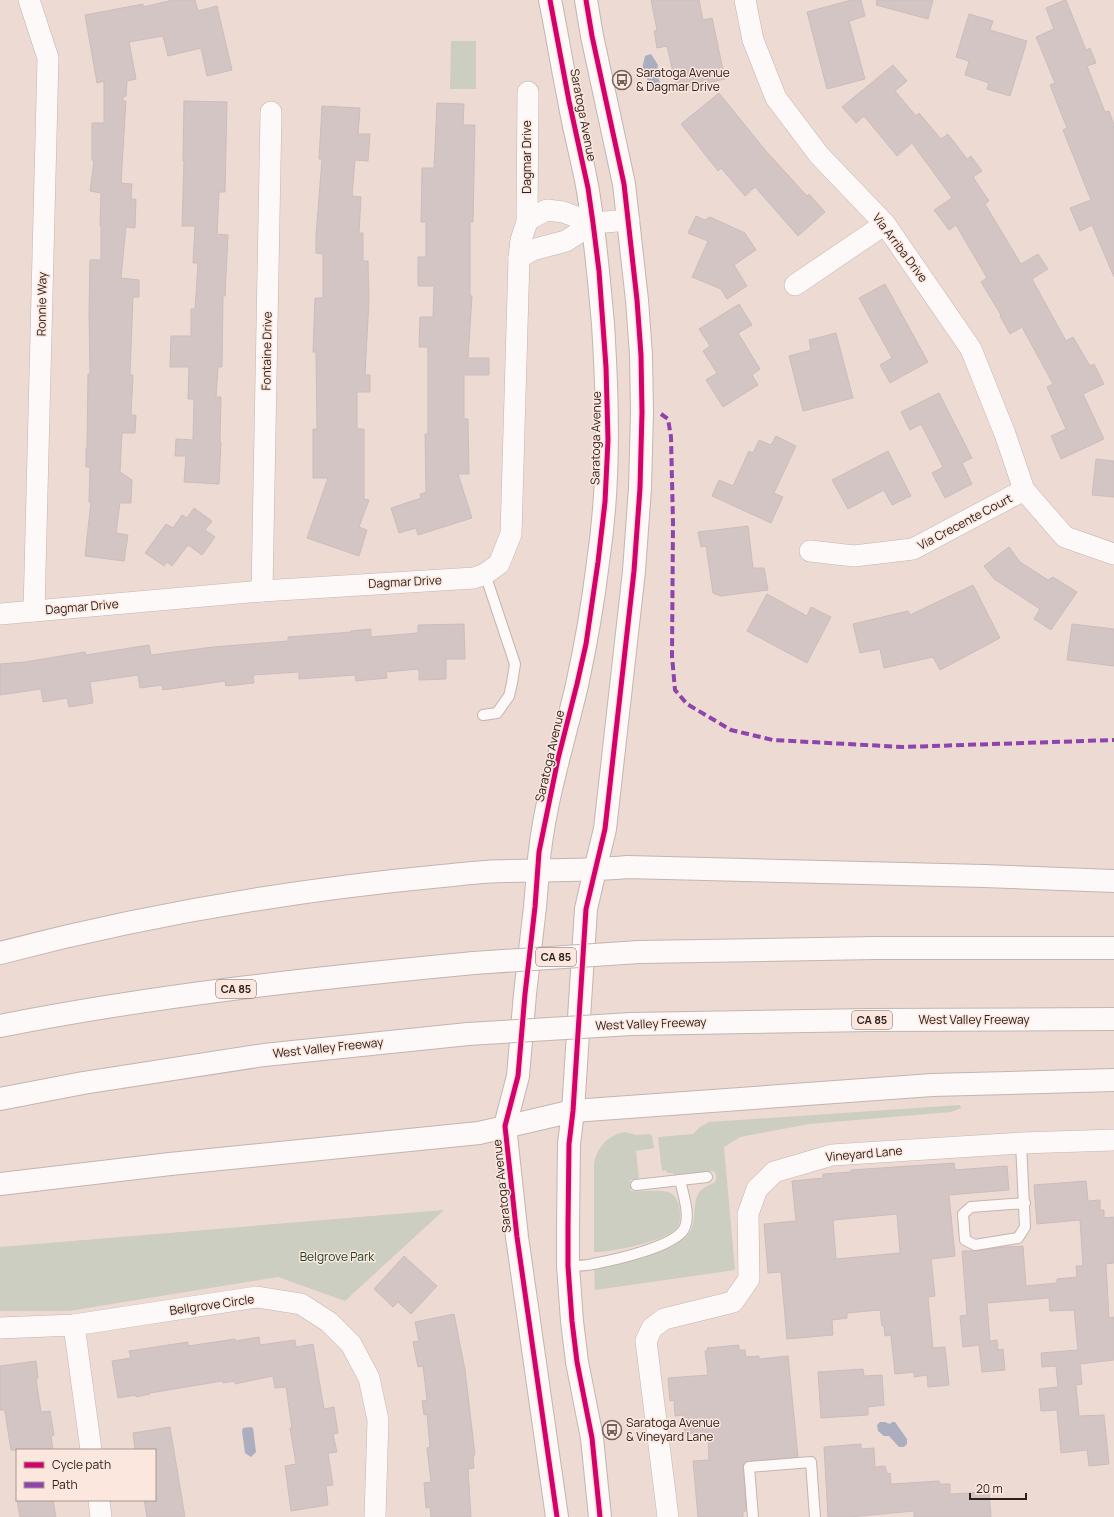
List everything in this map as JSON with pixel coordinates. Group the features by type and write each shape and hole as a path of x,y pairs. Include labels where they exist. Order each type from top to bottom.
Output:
{"main road":[{"name":"Saratoga Avenue","path":"550,0 569,101 588,188 593,223 599,271 607,384 608,440 605,502 586,644 558,759 539,852 536,907 525,994 518,1076 505,1126 517,1237 557,1517"},
{"name":"Saratoga Avenue","path":"586,0 592,36 624,184 629,220 641,355 642,412 640,488 634,572 605,829 586,909 573,1111 569,1144 568,1266 572,1321 577,1362 592,1438 600,1517"},
{"path":"0,953 60,937 120,924 296,893 441,876 504,871 595,870 630,867 984,876 1114,881"},
{"name":"CA 85","path":"0,1026 214,991 474,963 639,952 876,948 1114,948"},
{"name":"West Valley Freeway","path":"0,1099 83,1083 264,1055 468,1034 631,1024 879,1020 1114,1019"},
{"path":"0,1184 170,1164 474,1134 573,1111 932,1085 1114,1080"}],"street":[{"name":"Ronnie Way","path":"29,0 48,58 34,611"},
{"name":"Via Arriba Drive","path":"746,0 753,40 776,98 819,155 885,224 971,349 1005,434 1024,490"},
{"name":"Dagmar Drive","path":"0,614 262,591 474,578 485,574 499,564 511,534 519,258 521,240 527,222 528,92"},
{"name":"Fontaine Drive","path":"262,591 272,112"},
{"path":"527,222 533,217 547,210 563,212 593,223 629,220"},
{"path":"519,258 532,250 566,241 593,223"},
{"path":"796,285 885,224"},
{"path":"1024,490 1065,536 1114,554"},
{"name":"Via Crecente Court","path":"810,551 854,556 913,549 1024,490"},
{"name":"Vineyard Lane","path":"668,1517 646,1341 652,1328 664,1319 733,1302 749,1279 748,1214 756,1190 774,1172 832,1155 1021,1143 1114,1140"},
{"name":"Bellgrove Circle","path":"0,1328 74,1325 257,1298 301,1304 329,1322 351,1344 369,1378 378,1420 375,1517"},
{"path":"74,1325 91,1449"},
{"path":"99,1501 101,1517"}],"lane":[{"path":"483,715 496,713 509,696 515,664 485,574"},
{"path":"1021,1143 1025,1204 1026,1227 1018,1238 975,1245 965,1240 963,1214 971,1207 1025,1204"},
{"path":"636,1186 707,1177"},
{"path":"568,1266 592,1264 630,1255 667,1244 676,1238 685,1228 687,1211 680,1180"},
{"path":"753,1517 749,1467 811,1462 815,1517"}],"green space":[{"path":"451,41 476,41 476,89 450,89"},
{"path":"960,1105 961,1108 951,1112 809,1124 740,1137 724,1147 735,1270 595,1290 594,1269 647,1256 675,1245 685,1238 691,1230 693,1224 698,1195 701,1190 715,1182 716,1176 713,1171 674,1176 673,1173 667,1173 666,1170 662,1171 658,1137 693,1134 700,1127 709,1122"},
{"path":"625,1132 636,1135 650,1134 652,1136 654,1148 636,1151 639,1179 630,1180 631,1191 664,1191 672,1194 678,1204 680,1221 676,1229 661,1238 612,1251 594,1252 595,1158 604,1143 613,1136"},
{"name":"Belgrove Park","path":"444,1210 345,1301 278,1277 69,1311 0,1311 0,1247"}],"water":[{"path":"651,54 658,65 657,70 660,84 651,87 642,69 645,56"},
{"path":"880,1422 890,1424 895,1422 907,1439 907,1444 904,1447 899,1447 889,1436 884,1436 878,1431 877,1425"},
{"path":"243,1428 253,1428 256,1452 251,1457 245,1453 242,1431"}],"building":[{"path":"173,0 195,0 198,11 217,6 232,70 207,76 201,48 168,56 163,36 129,42 136,79 127,81 126,96 123,97 123,101 126,101 121,183 132,184 131,199 136,199 135,228 126,227 121,278 139,280 139,297 133,297 130,375 133,375 131,415 136,415 135,433 122,433 120,472 132,480 131,503 120,503 116,533 128,535 124,561 85,556 91,502 89,502 90,467 86,467 88,374 90,374 90,260 101,260 101,193 90,191 94,161 92,160 92,123 104,123 104,81 97,83 85,15 143,4 143,7"},
{"path":"651,0 699,0 703,20 712,18 725,79 677,90 667,46 657,48 654,31 657,30"},
{"path":"851,0 861,0 865,16 849,21 865,79 827,89 807,12"},
{"path":"877,0 933,0 928,19 876,5"},
{"path":"1065,0 1086,50 1090,48 1096,63 1087,66 1105,112 1109,111 1114,125 1114,277 1092,225 1080,231 1070,208 1091,200 1063,130 1067,128 1050,85 1055,83 1036,37 1054,29 1046,8"},
{"path":"969,14 993,21 990,30 1027,41 1010,96 987,89 989,83 965,75 969,61 956,57"},
{"path":"893,65 907,81 895,91 916,116 919,113 941,139 948,134 967,159 971,156 982,171 973,177 989,201 985,204 1021,264 1038,254 1048,269 1032,279 1066,341 1073,337 1090,366 1094,364 1104,384 1083,394 1104,439 1061,459 1051,436 1066,429 1047,387 1053,384 1022,327 1010,334 1000,316 1001,315 981,282 987,278 956,225 949,230 934,210 952,198 912,143 897,156 864,116 856,123 842,107"},
{"path":"719,93 766,151 807,196 809,194 825,212 798,236 755,187 745,196 721,168 718,171 681,124"},
{"path":"184,101 227,102 225,192 219,192 217,234 228,235 225,296 223,296 222,367 218,367 216,397 221,397 219,484 184,482 186,456 175,456 176,439 193,440 194,399 188,399 189,367 170,367 171,336 191,336 191,309 195,309 198,263 193,263 195,226 182,226"},
{"path":"437,103 464,104 463,125 475,125 473,222 470,222 470,296 472,296 468,358 489,358 489,375 464,375 464,419 468,419 469,474 458,474 472,518 418,535 416,528 399,533 391,508 421,498 420,494 426,492 425,434 428,434 428,347 419,347 420,317 433,317 434,286 418,286 418,257 426,257 426,222 421,222 422,168 434,168"},
{"path":"322,106 360,108 358,134 370,134 368,161 355,160 352,196 361,197 359,233 363,233 363,261 368,261 369,300 365,375 370,375 370,392 357,392 357,429 364,429 364,499 369,500 359,527 367,530 359,556 307,538 328,478 313,478 313,429 317,429 316,352 313,352 315,298 323,298 323,254 316,253 322,159 319,159"},
{"path":"696,216 705,220 710,217 745,233 756,250 734,265 747,286 727,299 721,289 692,277 708,241 688,233"},
{"path":"885,284 928,362 890,383 880,365 892,358 859,298"},
{"path":"739,304 752,325 738,333 760,369 752,375 758,385 723,407 706,380 717,373 703,351 710,346 699,329"},
{"path":"836,333 853,398 803,411 789,356 811,350 809,340"},
{"path":"939,393 972,458 962,463 972,484 945,498 932,473 943,467 921,424 910,430 901,412"},
{"path":"776,436 796,446 774,493 783,497 771,523 712,496 719,480 733,486 749,451 753,453 759,440 771,445"},
{"path":"888,451 911,496 892,505 884,490 848,509 832,480"},
{"path":"1096,459 1114,461 1114,497 1092,495"},
{"path":"194,508 212,521 205,530 215,537 202,555 188,545 172,566 167,562 164,566 145,553 166,524 173,528 182,515 187,518"},
{"path":"748,526 753,568 764,568 768,590 721,596 713,593 706,546 701,547 698,532"},
{"path":"1009,547 1020,562 1048,580 1053,577 1077,592 1051,630 1034,619 1040,609 994,579 984,566"},
{"path":"973,585 1000,638 940,670 933,657 884,668 880,649 860,653 853,624 908,611 910,615"},
{"path":"767,594 807,616 811,607 831,617 807,663 747,631"},
{"path":"464,624 465,659 446,659 446,679 419,680 419,669 386,672 387,678 356,681 355,675 299,679 299,672 253,675 254,683 226,686 225,681 163,690 162,685 140,688 138,675 90,682 93,703 69,707 67,698 43,702 41,689 0,695 0,664 25,662 85,652 86,655 149,645 151,655 213,647 288,641 288,637 371,629 371,637 418,633 418,625"},
{"path":"1072,624 1114,629 1114,666 1067,660"},
{"path":"954,1163 955,1170 1007,1166 1009,1190 949,1195 955,1256 931,1259 935,1296 928,1297 933,1348 945,1347 949,1385 928,1387 927,1375 914,1377 914,1372 895,1374 891,1335 885,1336 880,1310 847,1313 847,1318 832,1320 833,1335 787,1339 781,1272 768,1273 764,1224 796,1221 792,1181 823,1178 823,1174 851,1172 851,1170","holes":["897,1214 900,1253 836,1259 833,1220"]},
{"path":"1086,1181 1088,1201 1100,1200 1100,1210 1104,1210 1104,1218 1114,1217 1114,1263 1106,1264 1109,1318 1114,1317 1114,1360 1080,1364 1082,1384 1076,1385 1079,1416 1104,1415 1109,1464 1089,1466 1087,1450 1061,1453 1057,1410 1041,1411 1039,1389 1058,1387 1056,1366 1042,1367 1041,1353 1078,1350 1074,1310 1050,1311 1049,1298 987,1303 990,1341 997,1340 998,1350 1003,1349 1005,1370 982,1372 979,1345 963,1347 960,1316 967,1315 962,1251 1023,1246 1026,1286 1057,1283 1057,1279 1077,1277 1076,1266 1083,1266 1080,1220 1037,1224 1034,1185"},
{"path":"404,1256 437,1286 411,1314 398,1302 393,1307 374,1289"},
{"path":"454,1314 465,1370 475,1455 473,1455 474,1468 468,1469 471,1517 431,1517 430,1507 426,1508 424,1483 431,1482 427,1448 430,1447 427,1414 424,1415 422,1401 427,1400 423,1366 418,1367 413,1342 419,1341 415,1322"},
{"path":"259,1337 260,1345 295,1340 296,1347 313,1344 324,1409 334,1407 338,1433 333,1434 337,1452 328,1453 333,1485 326,1486 328,1505 291,1511 285,1466 296,1464 290,1428 292,1428 286,1387 275,1388 273,1376 235,1384 235,1381 223,1383 222,1381 150,1393 136,1397 136,1395 118,1398 112,1361 131,1358 129,1351 188,1342 188,1346"},
{"path":"739,1345 739,1350 745,1350 746,1357 759,1356 759,1359 788,1356 798,1457 743,1462 746,1511 743,1512 743,1517 698,1517 693,1461 709,1460 708,1432 685,1434 683,1415 675,1416 674,1400 670,1401 668,1378 708,1375 705,1351 708,1351 707,1348"},
{"path":"36,1361 38,1378 36,1379 41,1412 50,1411 54,1435 51,1436 53,1449 11,1450 5,1412 4,1410 0,1410 0,1366"},
{"path":"863,1369 864,1376 882,1375 884,1405 868,1407 868,1415 821,1418 818,1372"},
{"path":"170,1427 185,1517 147,1517 144,1501 156,1501 156,1449 135,1449 133,1433"},
{"path":"861,1444 861,1449 874,1448 875,1467 885,1466 887,1474 890,1473 891,1484 939,1481 940,1484 950,1484 950,1494 989,1492 991,1517 914,1517 914,1511 850,1517 828,1517 824,1447"},
{"path":"17,1501 53,1501 56,1517 20,1517"}],"marked path":[{"path":"661,414 668,419 671,437 673,523 672,656 675,690 687,704 731,730 773,740 903,747 1114,740"}],"cycle path":[{"path":"550,0 569,101 588,188 593,223 599,271 606,367 608,440 605,502 586,644 558,759 539,852 518,1076 505,1126 517,1237 557,1517"},
{"path":"586,0 592,36 624,184 637,300 641,355 642,412 640,488 634,571 605,829 586,909 573,1111 569,1144 568,1266 572,1321 577,1362 592,1438 600,1517"}],"place":[{"name":"Saratoga Avenue & Dagmar Drive","path":"622,80"},
{"name":"Saratoga Avenue & Vineyard Lane","path":"612,1430"}]}
